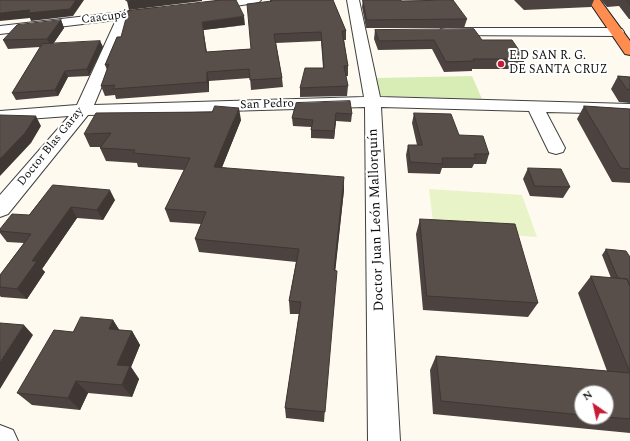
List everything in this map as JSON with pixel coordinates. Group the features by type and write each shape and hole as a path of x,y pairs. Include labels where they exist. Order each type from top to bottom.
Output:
{"highway":[{"path":"594,0 630,51"}],"street":[{"path":"194,7 255,0"},
{"name":"Doctor Juan León Mallorquín","path":"353,0 367,34 373,102 384,441"},
{"name":"Caacupé","path":"0,30 171,10"},
{"name":"Doctor Blas Garay","path":"0,209 83,110 125,16"},
{"path":"437,33 617,32"},
{"name":"San Pedro","path":"0,116 83,110 373,102 630,109"},
{"path":"535,106 556,148"}],"green space":[{"path":"472,76 482,99 381,96 376,78"},
{"path":"429,189 522,195 537,237 434,230"}],"building":[{"path":"0,0 76,0 70,9 28,13 30,10 0,13"},
{"path":"221,0 236,0 244,16 202,22 206,52 251,49 247,4 272,0 333,0 346,31 342,31 348,66 344,66 348,86 300,88 305,68 324,68 321,32 274,34 282,78 250,80 249,69 207,72 207,82 113,89 115,85 101,86 109,64 105,65 117,37 121,37 128,11"},
{"path":"363,0 453,0 467,19 367,20"},
{"path":"61,20 47,39 3,40 17,25"},
{"path":"474,29 482,40 512,40 525,59 473,59 474,61 446,62 434,40 379,41 375,30"},
{"path":"100,41 87,69 65,71 55,90 12,93 42,44"},
{"path":"618,76 630,77 630,90 627,89"},
{"path":"350,101 352,114 336,113 334,131 311,130 313,120 292,118 296,103"},
{"path":"215,106 239,108 214,167 344,177 334,270 337,271 325,412 285,408 301,302 289,301 299,249 195,239 206,212 165,209 190,158 133,153 135,150 100,148 111,133 84,134 96,113 212,112"},
{"path":"584,106 630,109 630,169 621,168"},
{"path":"414,113 451,114 459,135 483,136 489,154 474,154 476,158 442,158 443,164 410,162 408,145 422,145"},
{"path":"0,115 36,116 25,133 0,159"},
{"path":"528,168 561,169 570,187 535,186"},
{"path":"53,185 110,190 97,210 71,207 32,261 37,261 17,289 0,287 0,275 31,234 0,231 0,229 12,214 29,215"},
{"path":"420,219 515,224 538,303 427,296"},
{"path":"606,249 626,251 630,257 630,286 627,279 618,278"},
{"path":"591,276 627,279 630,286 630,373"},
{"path":"81,317 113,320 109,329 132,331 117,365 130,366 122,385 76,381 68,398 17,393 54,330 73,332"},
{"path":"0,323 24,325 0,362"},
{"path":"436,356 630,373 630,419 614,418 614,385 574,385 574,414 441,401"}],"place":[{"name":"E.D SAN R. G. DE SANTA CRUZ","path":"501,64"}]}
